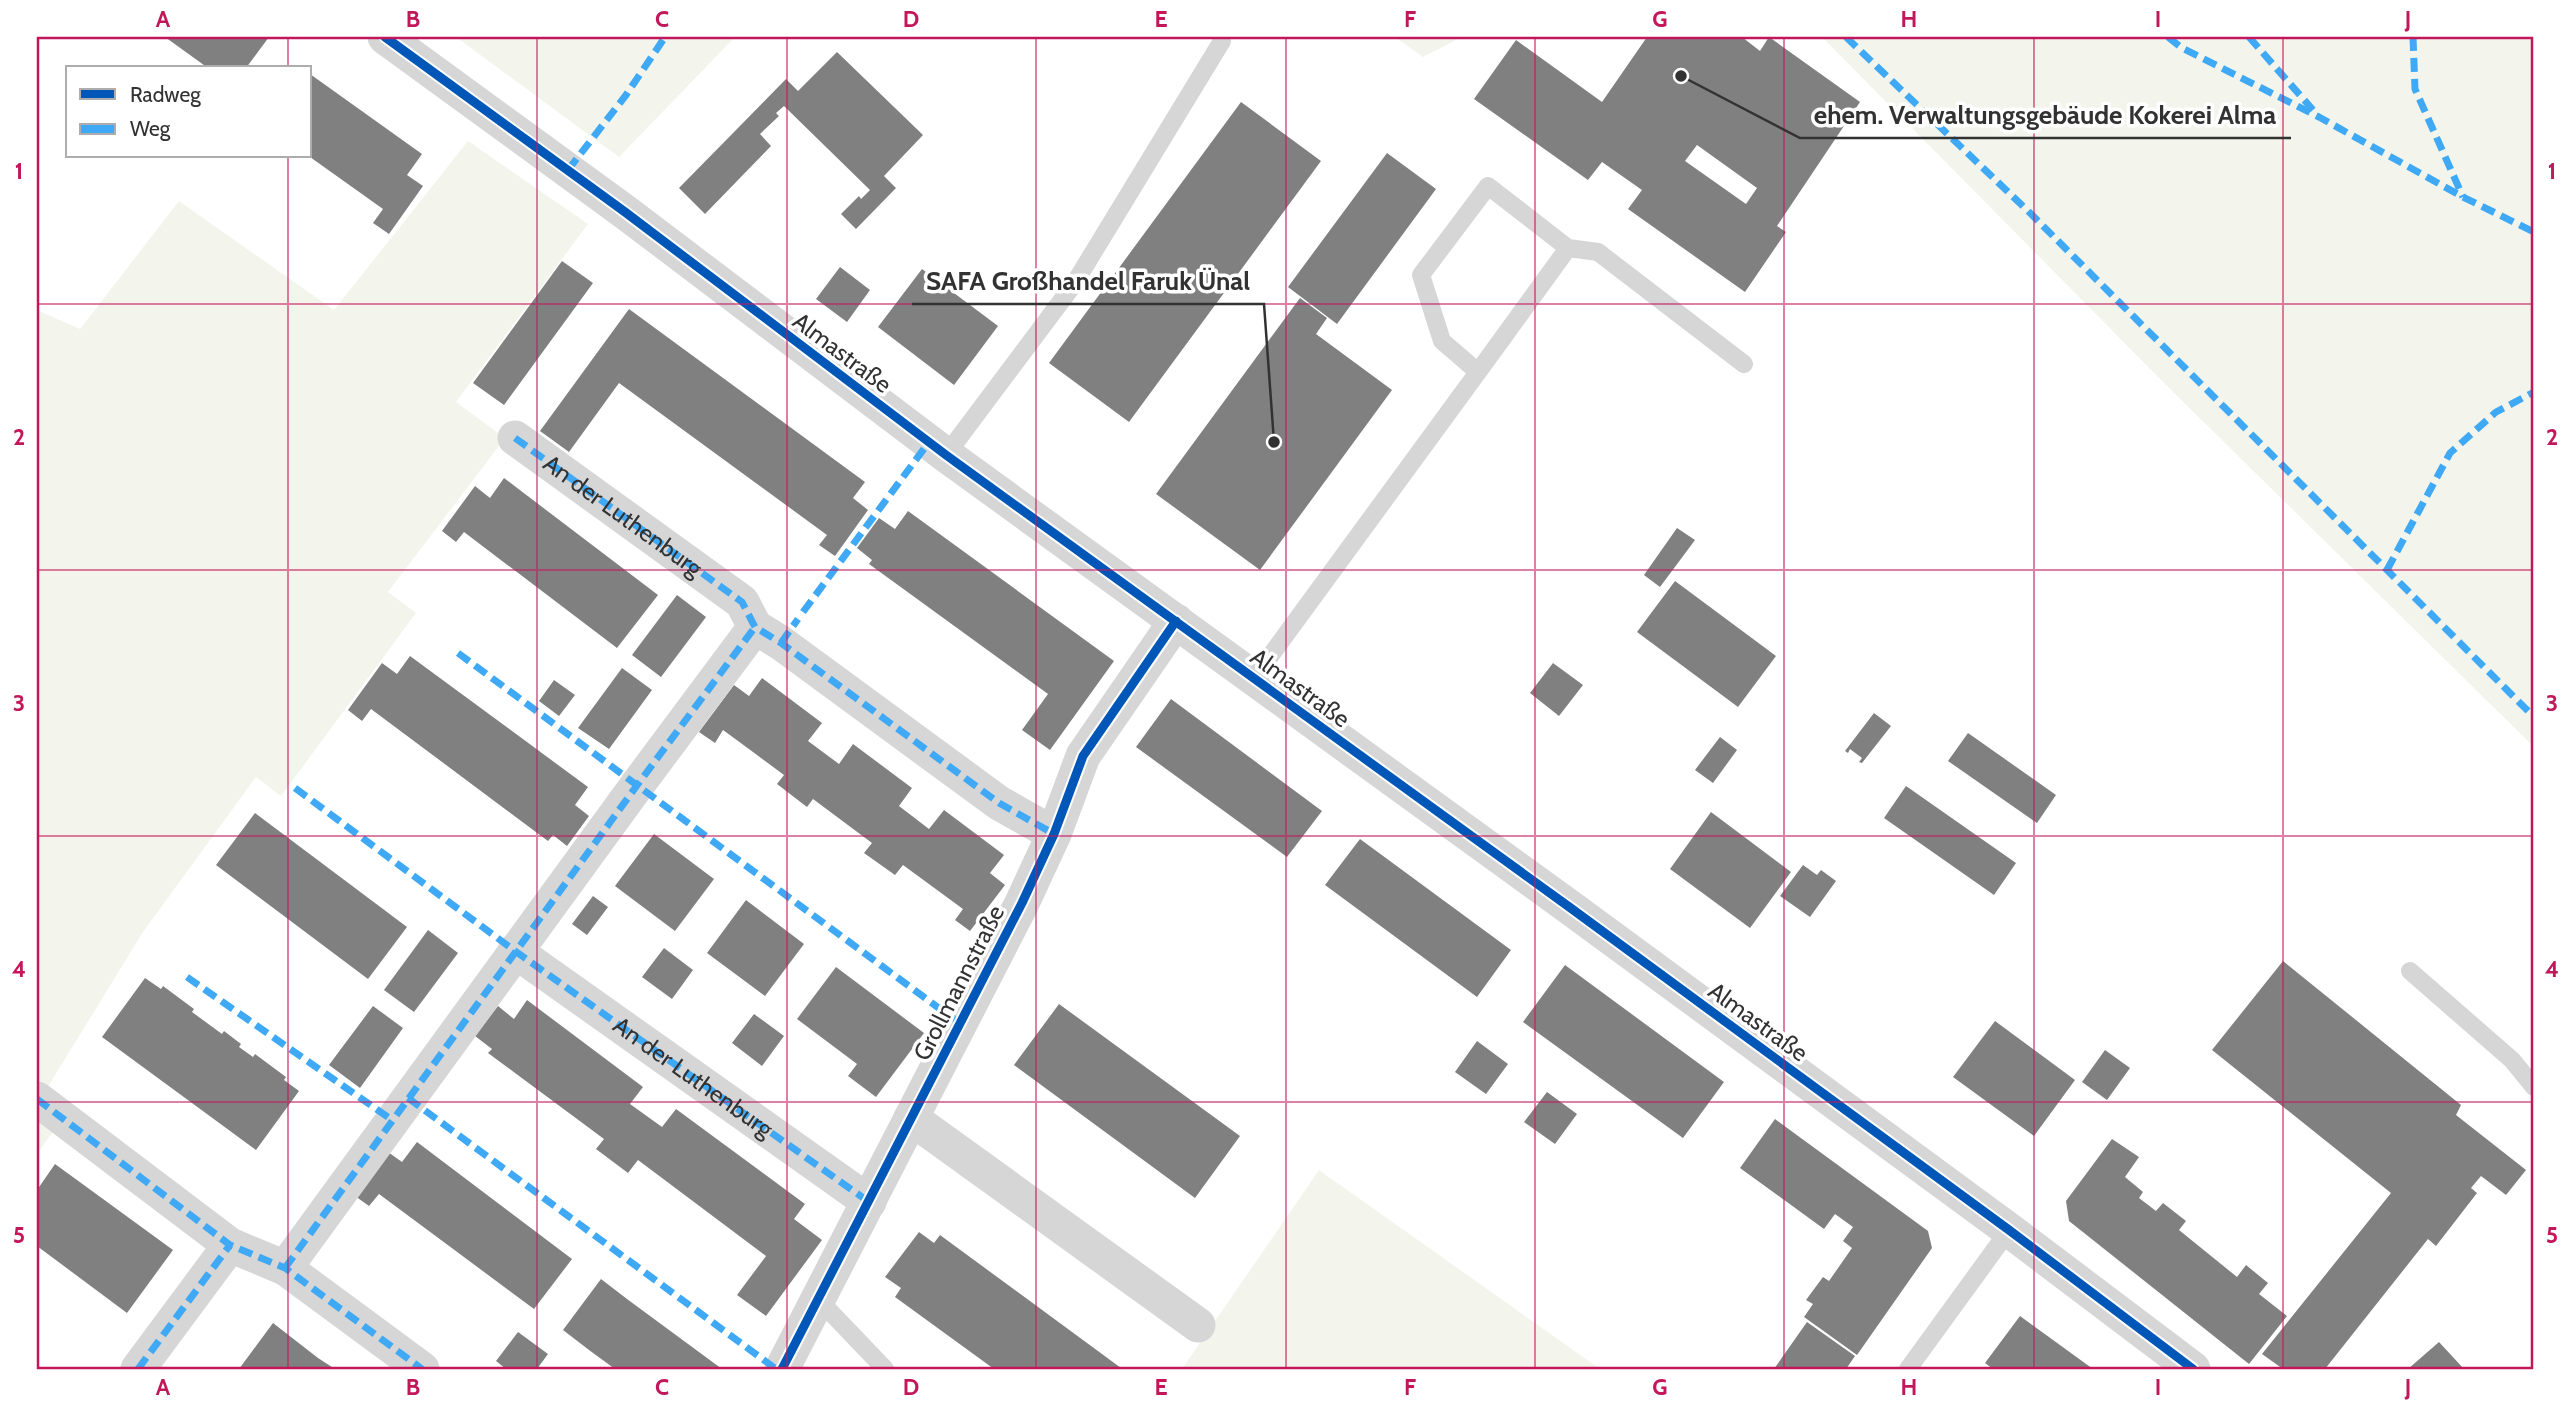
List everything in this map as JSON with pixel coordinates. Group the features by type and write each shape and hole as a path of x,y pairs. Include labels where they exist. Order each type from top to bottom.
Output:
{"street":[{"name":"Almastraße","path":"385,37 625,212 946,455 2008,1230 2193,1369"},
{"name":"An der Luthenburg","path":"515,439 743,602 755,627 999,803 1054,834"},
{"name":"Grollmannstraße","path":"782,1369 1022,903 1054,834 1083,756 1176,621"},
{"path":"285,1268 755,627"},
{"name":"An der Luthenburg","path":"515,951 869,1202"},
{"path":"37,1099 230,1245 285,1268 422,1369"},
{"path":"911,1118 1198,1325"},
{"path":"138,1369 230,1245"}],"lane":[{"path":"946,455 1074,284 1222,41"},
{"path":"1478,372 1442,341 1421,275 1488,186 1568,248 1598,252 1744,364"},
{"path":"1254,678 1568,248"},
{"path":"2410,971 2512,1059 2534,1087"},
{"path":"1908,1369 2008,1230"},
{"path":"818,1300 885,1369"}],"shaded area":[{"path":"456,37 735,37 619,157"},
{"path":"1395,37 1462,37 1423,57"},
{"path":"1822,37 2534,37 2534,747 2167,386"},
{"path":"468,141 588,224 456,402 505,438 388,592 416,613 281,796 256,777 143,932 49,1085 55,1129 37,1154 37,310 80,329 179,201 334,310"},
{"path":"1319,1170 1600,1369 1182,1369"}],"building":[{"path":"165,37 269,37 247,66 205,66"},
{"path":"1647,37 1742,37 1760,51 1769,37 1860,102 1777,226 1786,232 1745,292 1628,209 1642,190 1602,162 1588,180 1474,99 1516,40 1602,102","holes":["1697,145 1757,188 1746,204 1685,161"]},
{"path":"837,52 923,135 884,176 896,188 856,229 841,214 859,196 861,199 870,190 784,106 776,113 779,116 760,134 771,146 705,214 679,188 786,79 798,91"},
{"path":"312,75 422,154 407,175 423,186 389,234 373,223 383,209 311,158"},
{"path":"1241,102 1321,161 1129,422 1049,363"},
{"path":"1387,153 1436,189 1337,324 1288,287"},
{"path":"562,261 593,283 504,405 473,383"},
{"path":"840,267 870,290 847,322 816,299"},
{"path":"922,269 998,326 954,385 878,327"},
{"path":"1300,298 1327,318 1316,334 1392,390 1260,570 1156,494"},
{"path":"629,309 865,482 853,498 868,510 835,556 819,545 827,535 619,383 569,452 540,431"},
{"path":"504,478 658,595 617,648 464,532 456,542 442,531 475,486 490,498"},
{"path":"908,511 1114,661 1050,750 1022,730 1048,694 869,564 872,560 857,548 879,518 895,529"},
{"path":"1677,528 1695,540 1660,587 1644,575"},
{"path":"1675,581 1776,656 1738,707 1637,632"},
{"path":"677,595 706,617 661,677 632,655"},
{"path":"410,656 588,787 575,805 589,816 567,846 553,835 548,841 371,709 362,721 348,710 382,663 397,674"},
{"path":"1553,663 1583,685 1559,716 1530,693"},
{"path":"622,668 652,690 609,749 578,728"},
{"path":"762,678 822,723 808,741 839,764 853,744 912,788 899,806 929,829 944,810 1004,855 990,873 1005,885 970,931 955,920 963,909 903,865 895,875 864,853 872,843 813,799 807,807 777,784 784,775 753,752 723,730 715,743 699,732 734,685 749,696"},
{"path":"554,680 575,695 559,716 539,701"},
{"path":"1171,699 1322,811 1287,857 1136,747"},
{"path":"1874,713 1891,726 1862,763 1859,762 1862,758 1850,749 1848,753 1845,751"},
{"path":"1968,733 2056,795 2037,823 1948,761"},
{"path":"1720,737 1737,750 1713,783 1695,770"},
{"path":"1906,786 2016,863 1994,895 1884,818"},
{"path":"1711,812 1791,872 1750,928 1670,869"},
{"path":"255,813 407,927 368,979 216,865"},
{"path":"654,834 714,879 675,931 615,886"},
{"path":"1360,839 1511,950 1477,997 1325,885"},
{"path":"1803,865 1817,875 1821,870 1836,881 1810,917 1780,896"},
{"path":"593,896 608,907 587,935 572,924"},
{"path":"746,900 804,944 765,996 707,953"},
{"path":"428,930 458,953 414,1012 384,990"},
{"path":"664,948 693,970 672,999 642,977"},
{"path":"2283,961 2461,1105 2456,1115 2526,1170 2506,1195 2481,1176 2471,1188 2477,1193 2436,1246 2428,1239 2325,1369 2283,1369 2262,1354 2391,1193 2212,1050"},
{"path":"1565,965 1724,1082 1683,1138 1523,1022"},
{"path":"836,967 924,1033 876,1097 848,1076 857,1064 797,1019"},
{"path":"145,978 161,989 163,986 194,1009 192,1012 241,1044 239,1047 253,1057 255,1054 286,1077 284,1080 299,1091 256,1150 102,1037"},
{"path":"527,1000 643,1087 630,1104 662,1127 676,1109 805,1204 794,1219 822,1240 766,1316 737,1295 766,1256 638,1160 628,1173 596,1149 604,1139 488,1053 492,1049 475,1036 498,1006 514,1019"},
{"path":"1059,1004 1240,1136 1195,1198 1014,1065"},
{"path":"373,1006 403,1028 360,1088 329,1065"},
{"path":"754,1014 784,1036 762,1066 732,1043"},
{"path":"1995,1021 2075,1080 2034,1136 1953,1077"},
{"path":"1477,1041 1508,1064 1486,1094 1455,1072"},
{"path":"2105,1050 2130,1068 2107,1100 2082,1082"},
{"path":"1547,1092 1577,1114 1555,1144 1524,1122"},
{"path":"1775,1119 1928,1231 1932,1248 1857,1355 1804,1317 1813,1304 1806,1300 1823,1277 1829,1281 1852,1248 1843,1241 1853,1227 1835,1214 1824,1229 1740,1168"},
{"path":"2112,1139 2139,1157 2125,1177 2143,1192 2139,1198 2156,1211 2163,1203 2186,1221 2179,1230 2237,1277 2246,1265 2268,1283 2259,1294 2287,1316 2249,1364 2069,1221 2066,1201"},
{"path":"417,1142 572,1259 534,1309 379,1194 369,1206 355,1196 388,1152 402,1162"},
{"path":"55,1164 173,1250 127,1313 37,1246 37,1190"},
{"path":"919,1232 934,1243 940,1235 1121,1368 994,1369 895,1297 901,1288 885,1277"},
{"path":"601,1279 722,1369 615,1369 589,1350 563,1330"},
{"path":"2020,1316 2093,1369 1993,1369 1985,1363"},
{"path":"1807,1322 1855,1356 1846,1369 1774,1369"},
{"path":"273,1323 318,1358 335,1369 239,1369"},
{"path":"518,1332 548,1354 537,1369 506,1369 496,1361"},
{"path":"2439,1342 2464,1369 2408,1369"}],"marked path":[{"path":"568,170 626,95 665,37"},
{"path":"1846,37 2028,211 2534,717"},
{"path":"2168,37 2182,48 2319,117 2463,197 2534,232"},
{"path":"2249,37 2313,110"},
{"path":"2413,37 2415,89 2463,197"},
{"path":"2387,570 2450,453 2496,412 2534,392"},
{"path":"515,438 742,602 755,627 781,643 999,803 1054,834"},
{"path":"803,612 929,442"},
{"path":"781,643 798,619"},
{"path":"285,1268 755,627"},
{"path":"458,653 959,1023"},
{"path":"295,788 515,951 869,1202"},
{"path":"187,977 392,1120"},
{"path":"408,1098 776,1369"},
{"path":"37,1099 230,1245 285,1268 422,1369"},
{"path":"138,1369 230,1245"}],"cycle path":[{"path":"385,37 625,212 946,455 1572,909 2009,1230 2193,1369"},
{"path":"782,1369 1022,903 1054,834 1083,756 1176,621"}],"place":[{"name":"ehem. Verwaltungsgebäude Kokerei Alma","path":"1681,76"},
{"name":"SAFA Großhandel Faruk Ünal","path":"1274,442"}]}
